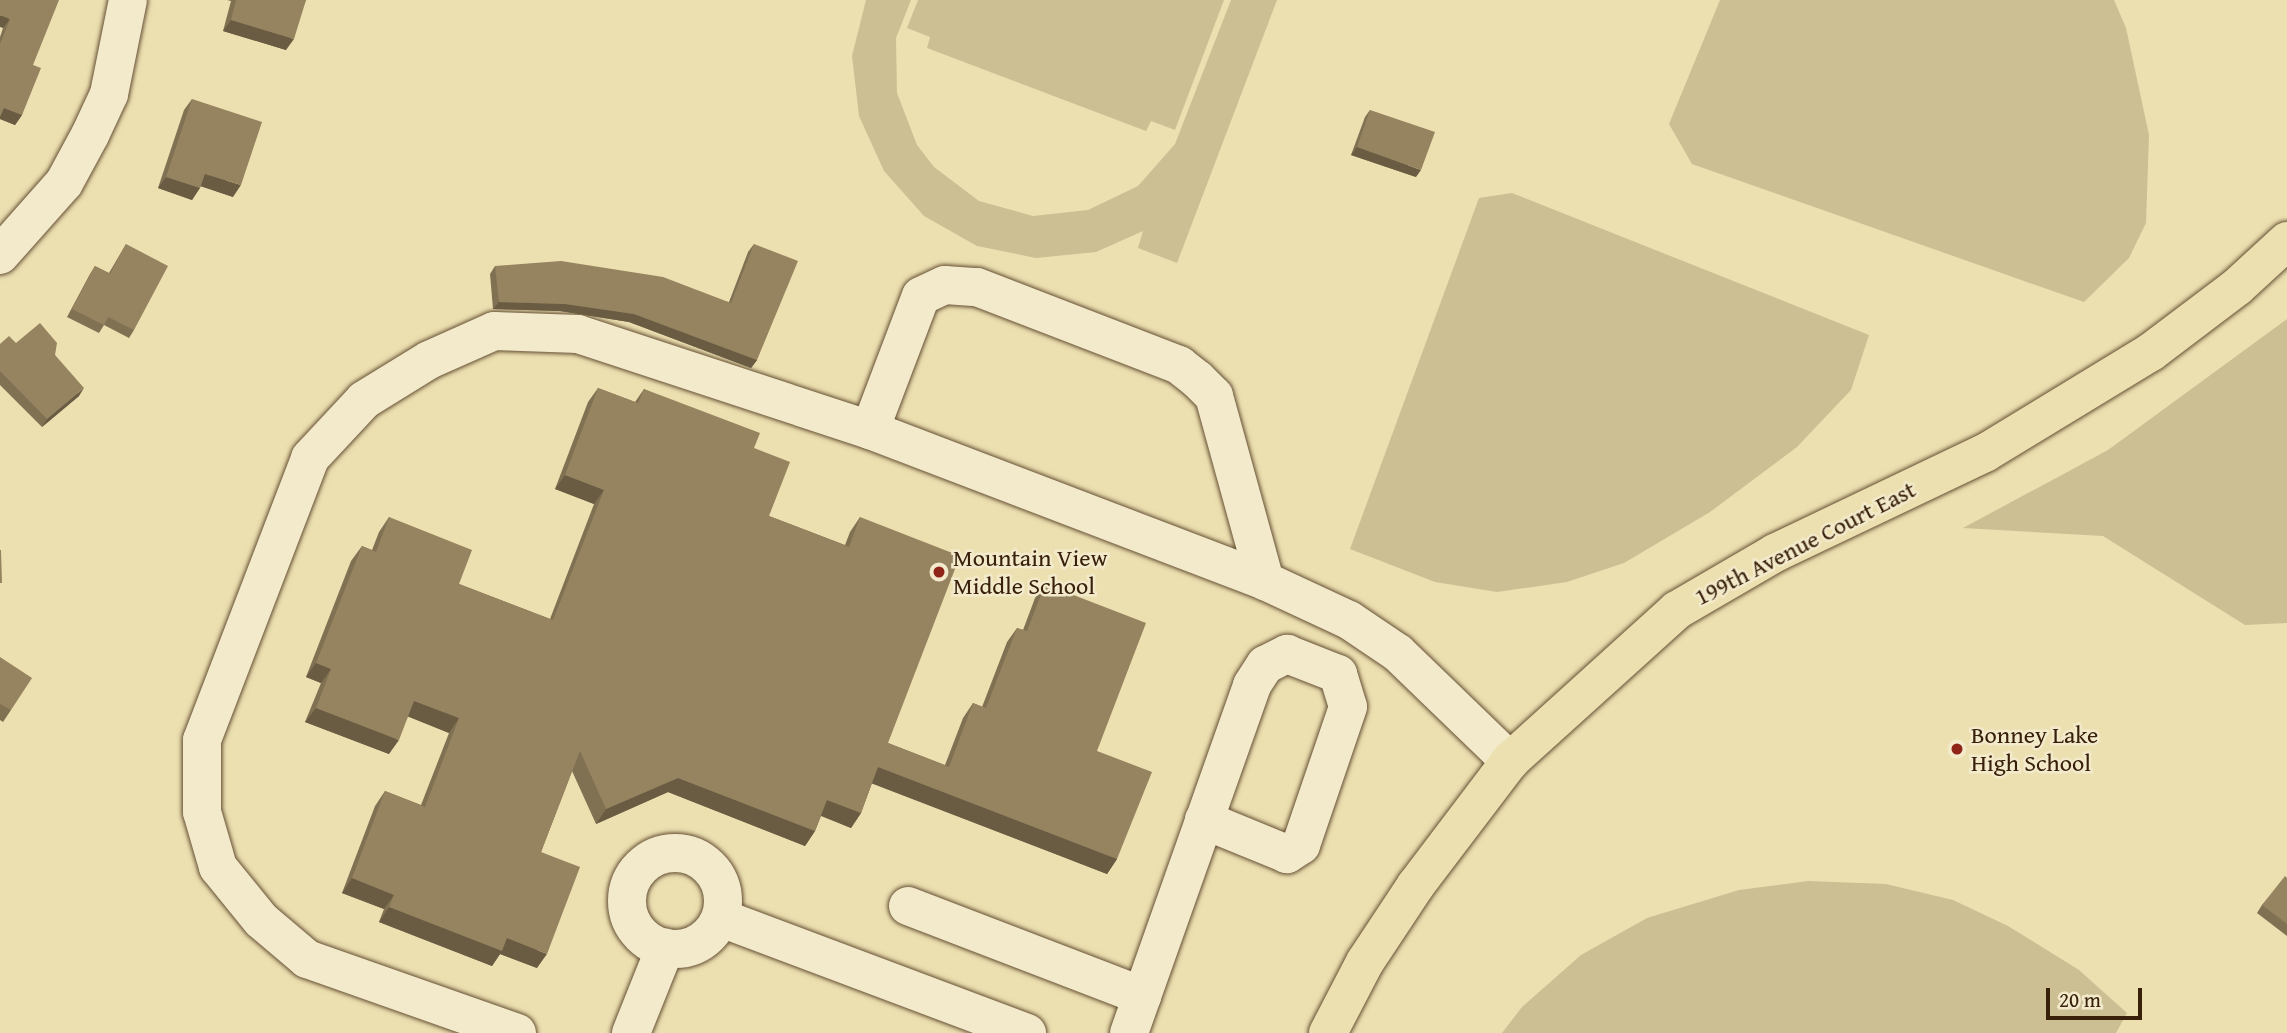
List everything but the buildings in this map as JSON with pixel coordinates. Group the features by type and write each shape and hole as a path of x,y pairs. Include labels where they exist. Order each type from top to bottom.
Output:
{"main road":[{"name":"199th Avenue Court East","path":"1328,1033 1365,962 1416,885 1510,761 1677,610 1775,553 2009,439 2151,352 2237,287 2287,241"}],"street":[{"path":"0,255 64,183 90,135 109,93 128,0"},
{"path":"870,430 921,296 945,285 977,287 1179,365 1214,396 1265,581"},
{"path":"517,1033 307,959 261,920 218,867 202,812 202,740 310,458 364,400 429,360 494,331 578,334 870,430 1265,581 1349,620 1398,653 1510,761"},
{"path":"1129,1033 1204,820 1252,685 1265,665 1287,654 1338,674 1348,708 1301,845 1287,854 1204,820"},
{"path":"677,853 705,863 721,888 721,918 702,941 688,947 665,948 645,939 629,914 630,885 648,861 677,853"},
{"path":"908,906 1142,996"},
{"path":"721,918 1027,1033"},
{"path":"631,1033 665,948"}],"shaded area":[{"path":"866,0 911,0 896,38 897,93 917,145 934,167 979,201 1033,216 1088,210 1138,186 1175,144 1231,0 1277,0 1177,263 1138,248 1143,231 1096,252 1036,258 977,246 924,216 884,171 859,116 852,56"},
{"path":"918,0 1224,0 1175,130 1151,121 1146,131 927,48 930,37 907,28"},
{"path":"1720,0 2114,0 2126,28 2149,135 2146,223 2129,258 2084,302 1692,164 1669,124"},
{"path":"1512,193 1869,335 1851,390 1797,447 1710,512 1624,563 1567,582 1497,592 1435,582 1350,549 1479,198"},
{"path":"2287,319 2287,623 2245,625 2103,536 1963,528 2108,450"},
{"path":"1808,881 1886,884 1953,900 2008,926 2079,970 2127,1013 2116,1033 1502,1033 1522,1007 1581,955 1647,918 1739,890"}],"place":[{"name":"Mountain View Middle School","path":"939,572"},
{"name":"Bonney Lake High School","path":"1957,749"}]}
